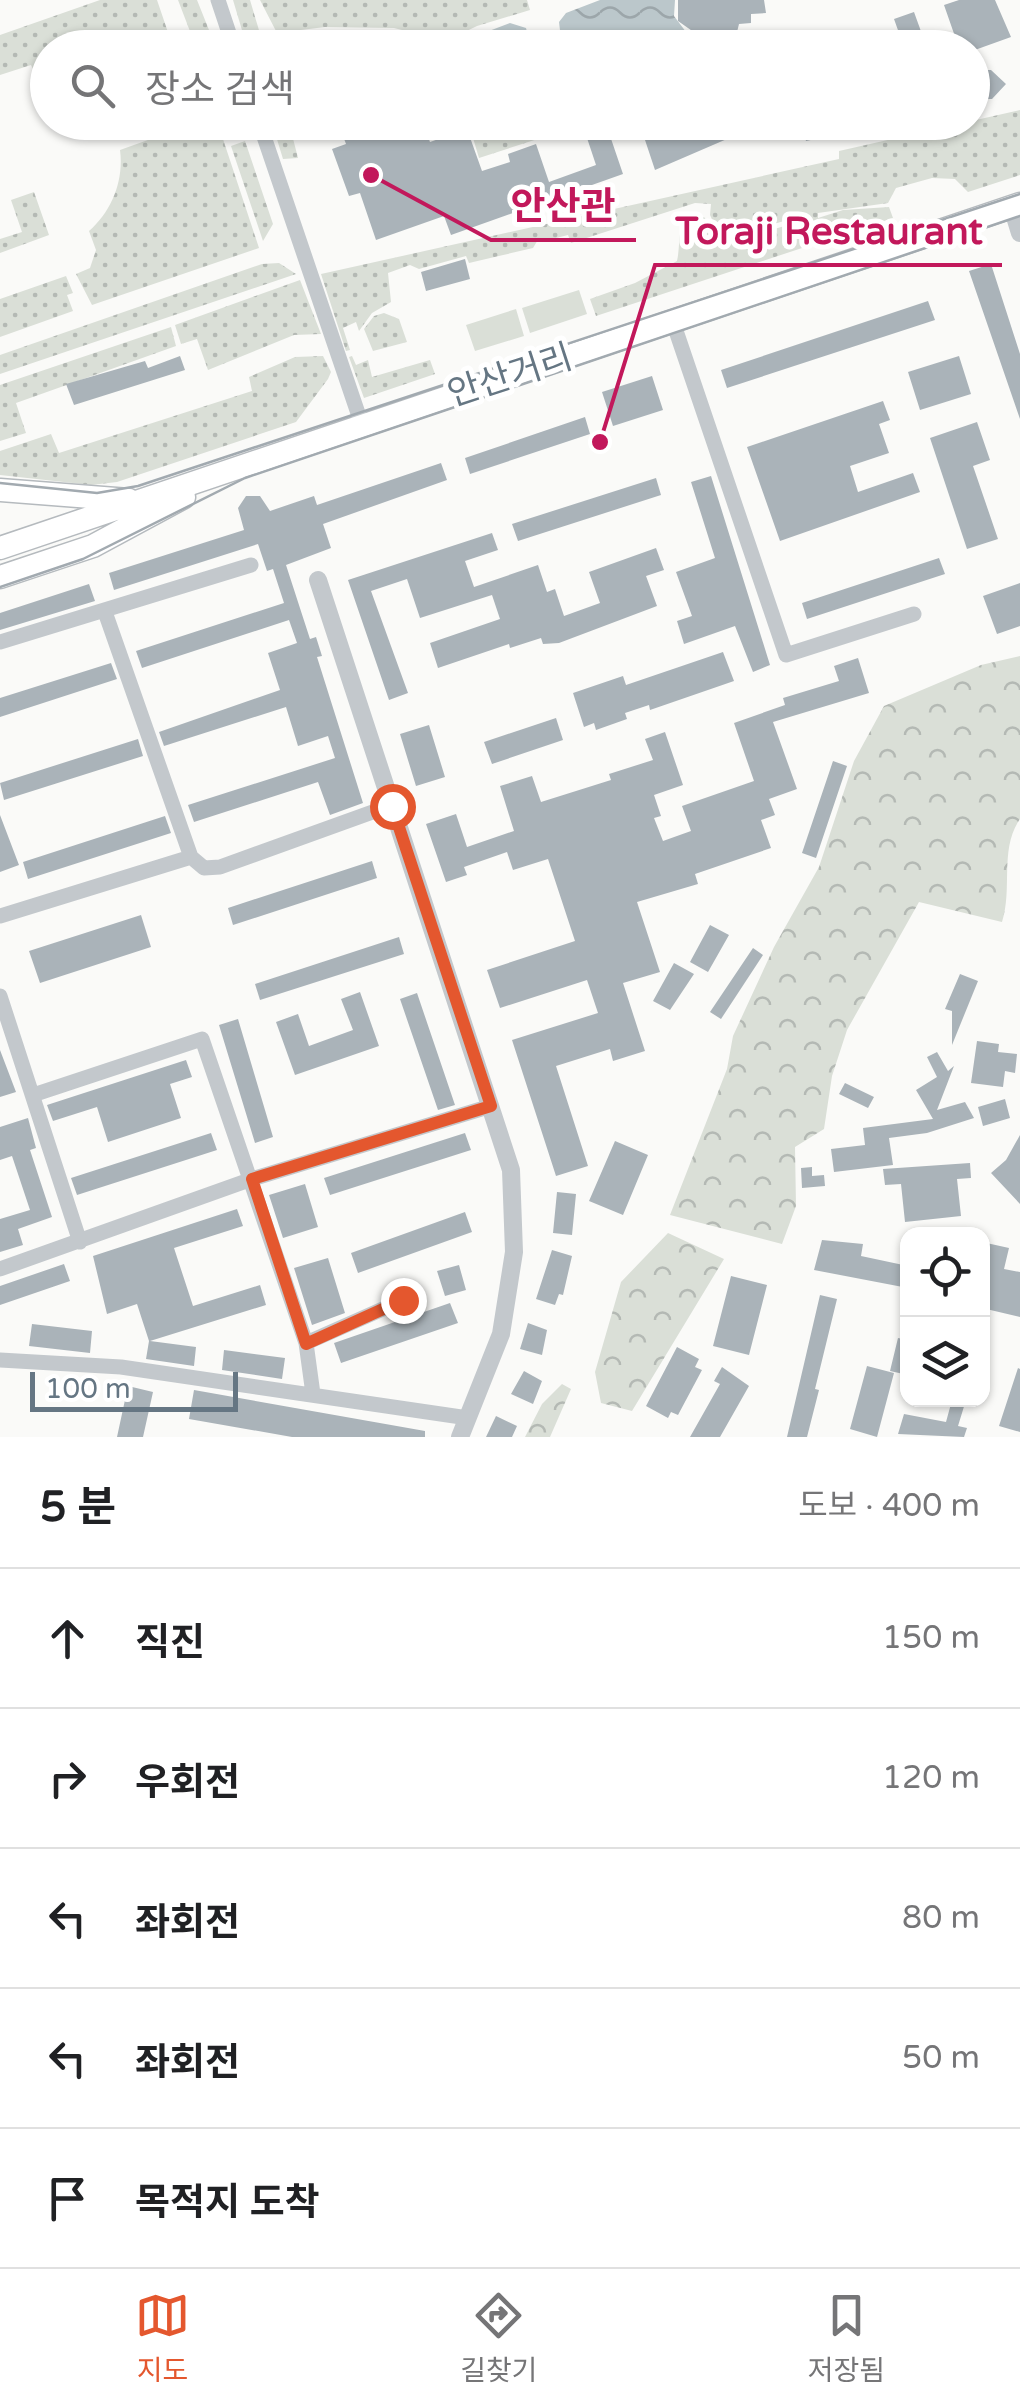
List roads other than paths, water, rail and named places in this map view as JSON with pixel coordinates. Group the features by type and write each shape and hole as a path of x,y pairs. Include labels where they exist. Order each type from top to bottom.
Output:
{"main road":[{"name":"안산거리","path":"0,548 1016,205"},
{"path":"0,578 92,546 234,469"},
{"path":"0,490 58,498 142,500"}],"street":[{"path":"218,0 228,30"},
{"path":"264,140 362,425"},
{"path":"1016,205 1020,233"},
{"path":"673,322 786,655 914,614"},
{"path":"0,642 251,565"},
{"path":"318,580 511,1170 514,1252 501,1334 460,1437"},
{"path":"106,612 191,857 204,868 220,867 392,806"},
{"path":"0,916 191,857"},
{"path":"0,996 80,1242"},
{"path":"33,1095 202,1040 306,1344 313,1394"},
{"path":"0,1269 252,1179 491,1106"},
{"path":"306,1344 403,1300"},
{"path":"0,1360 121,1366 468,1418"}],"water":[{"path":"600,0 675,0 674,16 684,30 560,30 559,22 566,13"},
{"path":"510,23 527,30 492,30"}],"tram line":[{"path":"0,483 97,493 138,486 1020,194"},
{"path":"0,587 83,559 245,478 1020,216"}],"place":[{"name":"안산관","path":"371,175"},
{"name":"Toraji Restaurant","path":"600,442"}]}
